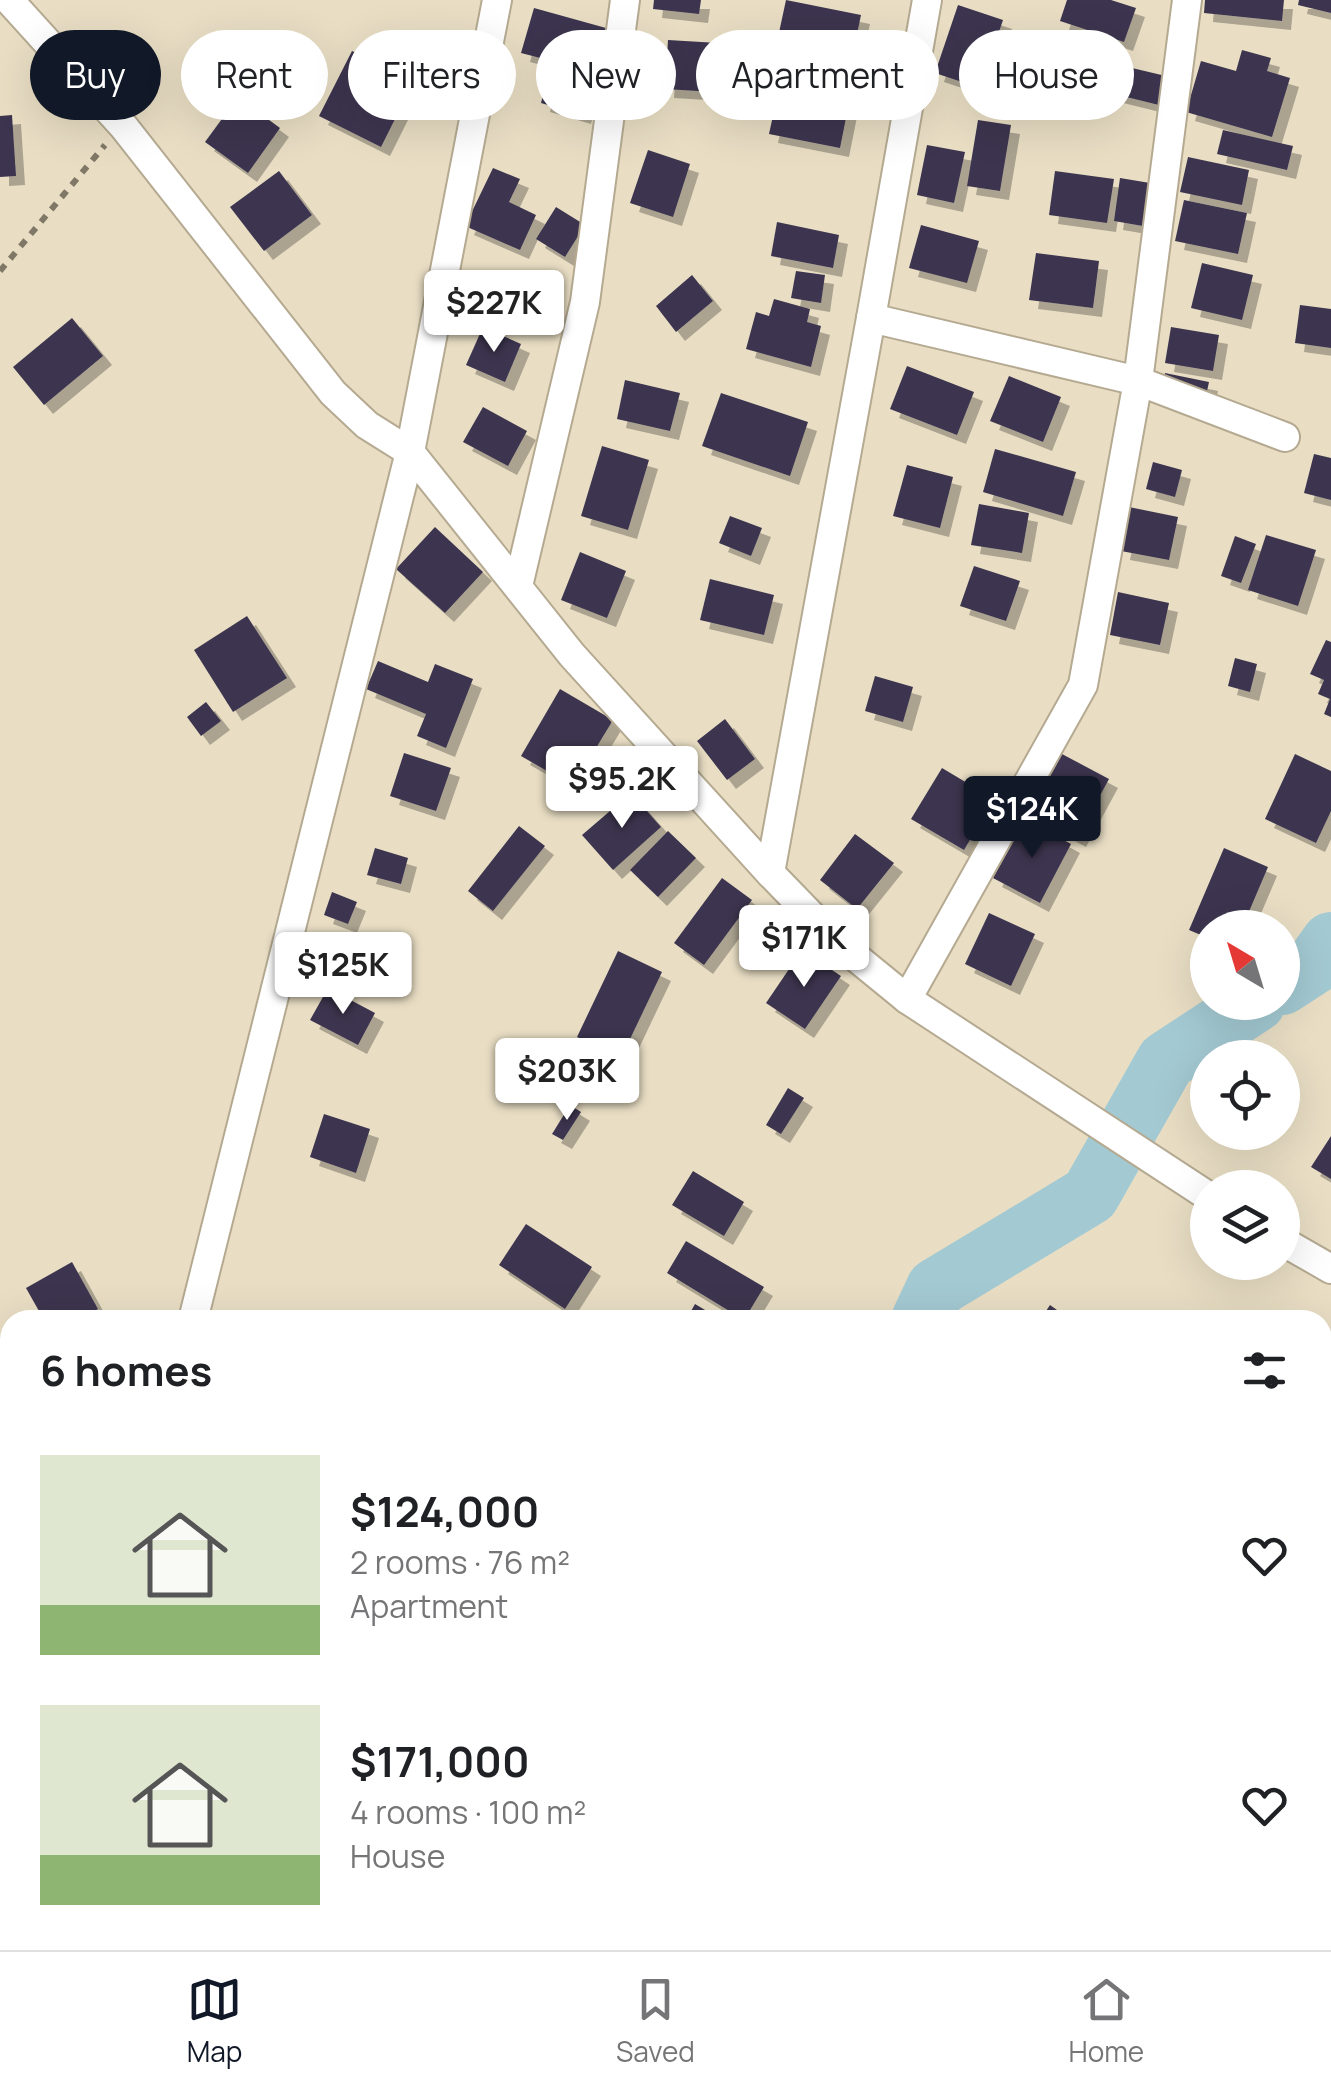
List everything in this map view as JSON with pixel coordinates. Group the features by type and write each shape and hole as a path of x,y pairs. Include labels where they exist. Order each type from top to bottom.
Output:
{"street":[{"path":"9,0 124,127 333,394 367,425 410,452 572,655 770,874 836,941 908,999 1190,1184"},
{"path":"196,1310 410,452 498,0"},
{"path":"518,586 585,302 625,0"},
{"path":"770,874 926,0"},
{"path":"908,999 1083,685 1138,381 1187,0"},
{"path":"872,318 1138,381 1285,436"},
{"path":"1300,1251 1331,1269"}],"path":[{"path":"0,270 105,144 124,127"}],"building":[{"path":"654,0 701,0 699,14 653,9"},
{"path":"786,0 861,15 858,30 780,30"},
{"path":"1067,0 1111,0 1136,8 1128,30 1087,30 1060,21"},
{"path":"1205,0 1284,0 1282,21 1204,13"},
{"path":"1299,0 1331,0 1331,13 1298,5"},
{"path":"958,5 1003,20 1000,30 959,30 959,81 939,74 939,61"},
{"path":"534,8 606,28 536,30 536,57 521,53"},
{"path":"676,40 696,42 696,91 676,90"},
{"path":"1242,50 1271,58 1267,71 1290,78 1272,137 1186,112 1201,61 1236,71"},
{"path":"348,59 348,120 394,120 381,147 327,120 328,98"},
{"path":"1134,68 1170,77 1163,106 1134,99"},
{"path":"12,115 16,176 0,177 0,116"},
{"path":"221,120 269,120 280,128 248,173 205,142"},
{"path":"772,120 846,120 840,148 769,134"},
{"path":"978,120 1011,125 1000,191 967,186"},
{"path":"1223,130 1293,146 1287,170 1217,154"},
{"path":"927,145 965,152 954,203 917,195"},
{"path":"648,150 690,164 673,217 630,203"},
{"path":"1188,157 1249,170 1242,205 1180,192"},
{"path":"493,168 520,179 509,202 536,215 520,250 465,226"},
{"path":"279,171 312,215 264,251 230,207"},
{"path":"1055,171 1114,179 1107,223 1049,215"},
{"path":"1120,178 1150,183 1143,226 1114,221"},
{"path":"1184,200 1247,213 1238,254 1175,241"},
{"path":"556,207 585,225 565,257 536,239"},
{"path":"777,222 839,235 833,268 771,256"},
{"path":"921,225 979,241 967,283 909,268"},
{"path":"1036,253 1099,261 1093,308 1029,300"},
{"path":"1202,263 1253,275 1242,320 1191,308"},
{"path":"796,271 825,275 821,303 791,298"},
{"path":"692,275 713,301 676,332 656,306"},
{"path":"774,299 810,309 807,322 821,326 811,367 746,349 756,312 769,316"},
{"path":"1300,305 1331,309 1331,348 1295,343"},
{"path":"72,318 103,356 44,405 13,367"},
{"path":"483,327 521,344 505,382 466,365"},
{"path":"1171,327 1219,335 1213,371 1165,363"},
{"path":"907,366 974,392 957,435 890,409"},
{"path":"1165,373 1209,382 1206,396 1162,386"},
{"path":"1009,376 1061,397 1043,442 990,421"},
{"path":"625,380 680,393 670,431 617,419"},
{"path":"721,393 808,422 790,476 702,446"},
{"path":"483,407 527,431 508,466 463,442"},
{"path":"602,446 649,460 628,530 581,516"},
{"path":"995,449 1076,472 1063,516 983,492"},
{"path":"1314,454 1331,458 1331,500 1304,493"},
{"path":"1153,462 1182,470 1175,497 1146,489"},
{"path":"907,465 953,477 940,528 893,516"},
{"path":"979,504 1029,513 1022,553 971,545"},
{"path":"1129,507 1178,517 1169,560 1121,551"},
{"path":"730,516 762,528 751,556 719,543"},
{"path":"435,527 483,572 445,613 396,569"},
{"path":"1266,535 1316,550 1298,606 1248,590"},
{"path":"1235,536 1256,544 1241,583 1221,576"},
{"path":"580,552 626,571 607,618 561,600"},
{"path":"974,566 1020,581 1006,621 960,606"},
{"path":"710,579 774,595 764,635 700,620"},
{"path":"1118,592 1169,603 1160,645 1110,635"},
{"path":"247,616 287,678 233,712 194,650"},
{"path":"1326,640 1331,642 1331,717 1324,714 1330,699 1318,694 1324,680 1310,674"},
{"path":"1235,658 1257,664 1250,692 1228,686"},
{"path":"378,661 428,682 435,664 473,679 446,748 417,736 426,714 366,689"},
{"path":"875,676 913,687 903,722 865,711"},
{"path":"560,689 613,720 573,786 521,756"},
{"path":"206,702 221,721 201,736 187,717"},
{"path":"725,719 755,759 727,780 697,741"},
{"path":"404,753 451,768 436,811 390,796"},
{"path":"1062,754 1109,779 1077,838 1030,813"},
{"path":"1295,754 1331,771 1331,811 1316,843 1265,819"},
{"path":"942,768 994,799 964,850 911,819"},
{"path":"631,793 661,827 613,870 582,835"},
{"path":"1025,819 1071,844 1040,903 993,878"},
{"path":"519,826 545,846 493,911 468,891"},
{"path":"668,831 696,858 658,897 630,870"},
{"path":"855,834 894,863 857,909 820,880"},
{"path":"375,848 408,858 401,884 367,875"},
{"path":"1224,848 1268,867 1250,910 1198,910"},
{"path":"722,878 752,900 704,965 674,943"},
{"path":"332,892 357,902 348,924 324,915"},
{"path":"989,913 1035,934 1011,986 965,964"},
{"path":"802,950 841,976 805,1029 766,1003"},
{"path":"618,951 662,972 621,1058 577,1037"},
{"path":"328,988 375,1013 358,1045 310,1020"},
{"path":"788,1088 804,1098 781,1134 766,1125"},
{"path":"570,1105 581,1112 563,1140 552,1134"},
{"path":"324,1114 370,1129 356,1173 310,1157"},
{"path":"1331,1136 1331,1179 1311,1167"},
{"path":"693,1171 744,1202 724,1236 672,1205"},
{"path":"526,1224 592,1267 565,1309 499,1265"},
{"path":"686,1241 764,1287 750,1310 728,1310 667,1273"},
{"path":"72,1262 98,1309 38,1310 26,1288"}],"waterway":[{"path":"1300,973 1316,963 1331,942"},
{"path":"926,1310 936,1288 1090,1195 1166,1061 1229,1020"}]}
